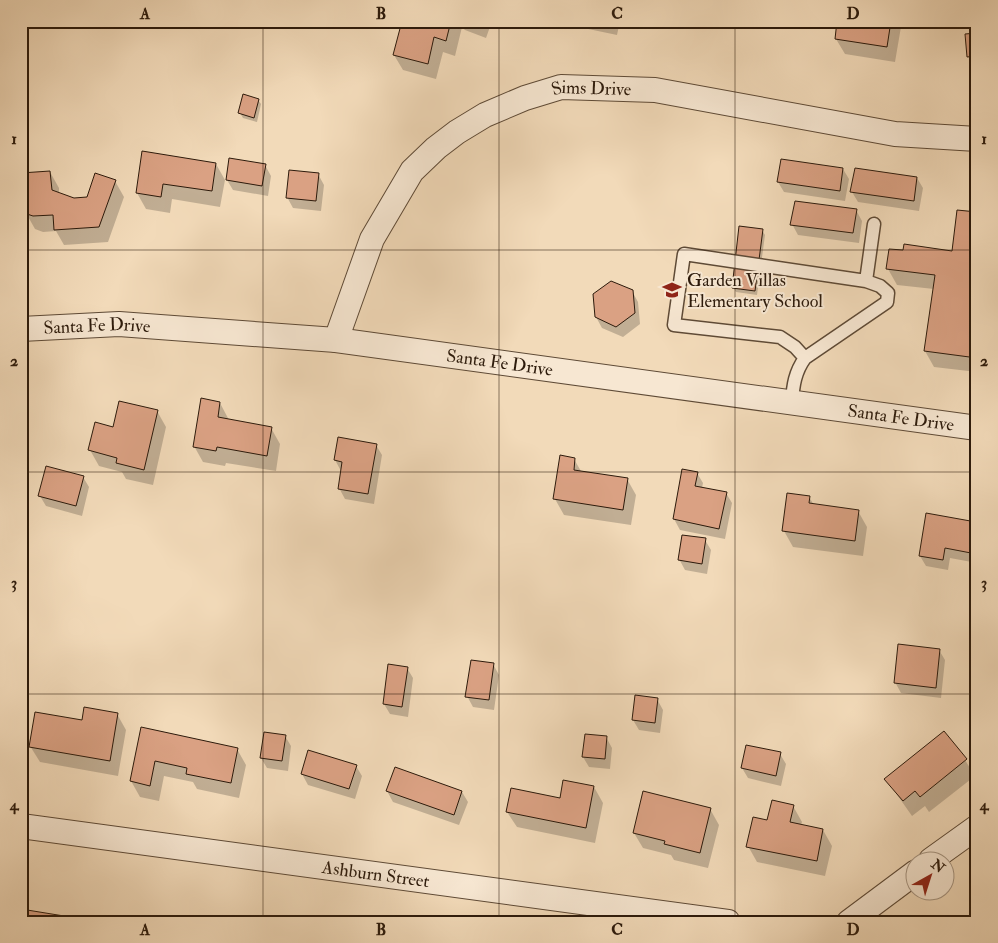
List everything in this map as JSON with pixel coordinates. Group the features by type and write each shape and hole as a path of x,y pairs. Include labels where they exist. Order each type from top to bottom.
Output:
{"street":[{"name":"Sims Drive","path":"336,340 372,239 412,171 457,132 485,115 525,98 561,87 656,90 895,134 977,139"},
{"name":"Santa Fe Drive","path":"21,328 119,324 336,340 977,428"},
{"name":"Ashburn Street","path":"21,826 728,922"},
{"path":"946,850 977,827"},
{"path":"849,922 906,879"}],"lane":[{"path":"866,282 874,224"},
{"path":"792,402 794,379 798,368 805,358 887,302 888,294 880,286 866,282 684,254 674,325 780,337 795,347 805,358"}],"building":[{"path":"402,21 451,21 446,41 434,37 428,64 393,55"},
{"path":"460,21 483,21 480,28"},
{"path":"837,21 891,21 887,47 835,39"},
{"path":"977,33 977,56 967,57 965,34"},
{"path":"243,94 259,99 254,118 238,113"},
{"path":"142,151 216,163 212,191 163,184 161,197 136,193"},
{"path":"229,158 266,164 262,186 226,180"},
{"path":"781,159 843,168 840,191 777,182"},
{"path":"855,168 917,177 914,201 850,192"},
{"path":"289,170 319,173 316,201 286,198"},
{"path":"50,171 52,190 74,198 87,197 95,173 116,180 99,227 54,230 53,215 33,216 24,213 21,173"},
{"path":"795,201 857,209 853,233 790,225"},
{"path":"957,210 977,212 977,358 924,351 935,275 886,269 889,249 903,250 904,244 952,251"},
{"path":"739,226 763,229 755,291 732,288"},
{"path":"611,281 633,290 635,313 616,327 595,317 593,294"},
{"path":"201,398 220,402 218,417 272,427 267,456 217,447 216,451 193,447"},
{"path":"119,401 158,410 144,470 116,463 117,458 88,450 95,422 113,427"},
{"path":"338,437 377,444 368,494 338,489 342,462 334,460"},
{"path":"560,455 575,458 574,470 628,478 623,510 553,499"},
{"path":"46,466 84,476 76,506 38,496"},
{"path":"682,469 698,472 695,486 727,492 719,529 673,519"},
{"path":"787,493 810,496 809,503 859,510 855,541 782,531"},
{"path":"926,513 976,522 971,553 945,548 943,560 919,556"},
{"path":"682,535 706,538 702,564 678,560"},
{"path":"898,644 940,649 936,688 894,683"},
{"path":"471,660 494,663 489,700 465,697"},
{"path":"388,664 408,667 402,707 383,704"},
{"path":"635,695 658,698 655,723 632,720"},
{"path":"84,707 118,713 110,761 29,747 35,712 82,720"},
{"path":"141,727 238,748 231,783 186,774 187,768 155,761 150,786 130,781"},
{"path":"944,731 967,759 920,797 915,791 903,801 884,779"},
{"path":"264,732 286,735 282,761 260,758"},
{"path":"585,734 607,736 605,759 582,757"},
{"path":"746,745 781,752 776,776 741,768"},
{"path":"308,750 357,765 349,789 301,774"},
{"path":"395,767 462,791 454,815 386,791"},
{"path":"563,780 594,786 586,828 506,812 511,788 560,798"},
{"path":"643,791 711,808 700,853 664,844 665,841 633,833"},
{"path":"772,800 794,805 790,822 823,829 817,861 746,847 753,817 767,820"},
{"path":"21,909 64,916 63,922 21,922"}],"place":[{"name":"Garden Villas Elementary School","path":"672,290"}]}
